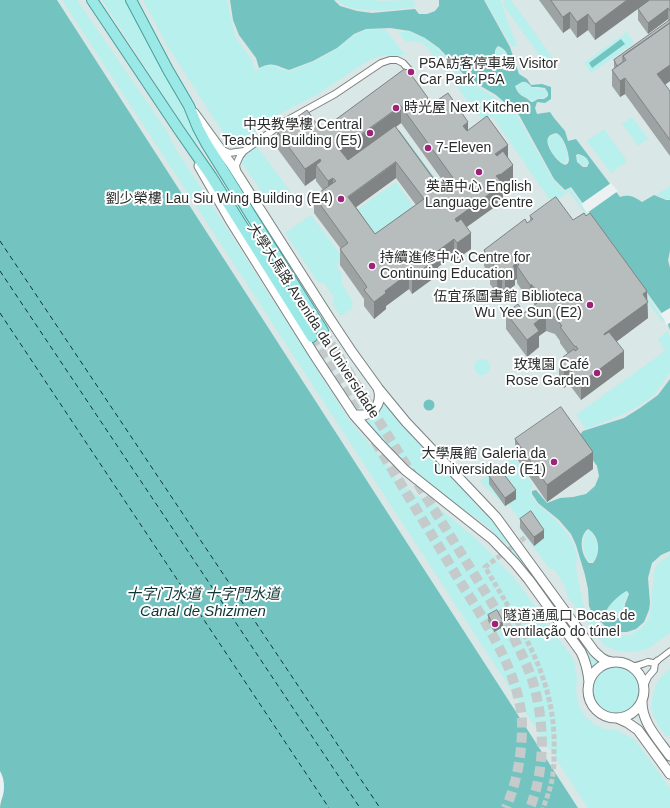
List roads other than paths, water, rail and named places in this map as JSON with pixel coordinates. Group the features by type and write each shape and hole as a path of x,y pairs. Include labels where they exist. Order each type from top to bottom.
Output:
{"main road":[{"name":"大學大馬路 Avenida da Universidade","path":"92,0 179,130 230,220 354,415 405,470 492,540 515,563 581,652 588,668 589,682"},
{"name":"大學大馬路 Avenida da Universidade","path":"131,0 189,106 238,175 330,319 378,388 406,422 496,517 594,651 602,659 612,662"},
{"path":"189,106 208,147 323,331"},
{"path":"179,130 211,176 312,337"},
{"path":"354,415 363,415 374,409 379,401 380,393 378,388"},
{"path":"670,756 645,720 642,710 644,686 638,672 631,666 619,662 612,662 598,668 594,672 589,682 588,689 589,697 596,710 609,717 628,723 638,730 670,774"},
{"path":"616,718 624,717 633,712 639,706 642,699"}],"street":[{"path":"238,175 236,165 244,151 286,121 335,94 373,68 385,61 394,60 400,61 411,72"},
{"path":"220,149 229,153 244,151"},
{"path":"631,666 635,667 648,662 656,662 670,652"},
{"path":"644,686 648,677 654,670 656,662"}],"water":[{"name":"十字门水道 十字門水道 Canal de Shizimen","path":"0,0 57,0 578,808 0,808 4,786 0,771"},
{"path":"230,0 334,0 340,6 357,11 372,13 415,9 419,14 427,14 435,11 439,6 439,0 484,0 510,47 519,74 527,79 531,85 542,84 551,87 551,99 545,103 537,102 535,108 537,114 550,112 565,131 568,141 576,139 620,197 632,196 642,202 654,195 670,200 670,251 668,260 670,268 670,330 666,319 571,187 565,190 554,179 519,115 496,95 467,78 439,48 425,38 410,31 390,28 366,29 354,34 337,48 313,61 289,70 271,65 259,68 256,58 239,35 233,20","holes":["498,46 507,53 509,63 506,70 501,68 497,62 495,55","524,82 532,87 545,88 548,96 544,99 538,99 531,102 518,93 515,86","556,133 561,137 567,148 569,157 567,164 560,162 552,153 547,142 550,135","580,154 586,158 589,163 587,167 583,167 577,162 576,155"]},
{"path":"621,39 625,44 592,68 589,63"},
{"path":"399,130 441,187 443,186 450,194 442,200 365,155"},
{"path":"670,379 670,551 661,555 652,563 648,578 650,603 644,622 636,629 627,632 617,632 605,626 592,613 589,606 585,575 571,534 559,520 538,503 532,494 532,491 536,490 547,503 560,498 586,494 595,486 599,476 597,466 577,438 583,431 624,418 658,395","holes":["588,529 595,536 598,545 596,559 593,563 589,563 586,560 582,546 583,537","627,591 629,594 625,604 624,615 619,618 609,617 606,615 609,606"]},
{"path":"427,400 431,400 433,401 433,409 427,410 424,407 424,403"}],"tunnel":[{"path":"323,331 515,640 524,660 536,694 542,737 542,751 538,780 530,808"},
{"path":"312,337 362,420"},
{"path":"375,441 486,623 504,657 511,675 517,693 521,713 522,736 516,778 506,808"},
{"path":"531,533 485,567 511,611 534,655 543,677 549,701 553,726 554,765 552,782 543,808"}],"place":[{"name":"P5A訪客停車場 Visitor Car Park P5A","path":"411,72"},
{"name":"時光屋 Next Kitchen","path":"396,108"},
{"name":"中央教學樓 Central Teaching Building (E5)","path":"370,133"},
{"name":"7-Eleven","path":"428,148"},
{"name":"英語中心 English Language Centre","path":"479,172"},
{"name":"劉少榮樓 Lau Siu Wing Building (E4)","path":"341,199"},
{"name":"持續進修中心 Centre for Continuing Education","path":"372,266"},
{"name":"伍宜孫圖書館 Biblioteca Wu Yee Sun (E2)","path":"590,305"},
{"name":"玫瑰園 Café Rose Garden","path":"597,373"},
{"name":"大學展館 Galeria da Universidade (E1)","path":"554,462"},
{"name":"隧道通風口 Bocas de ventilação do túnel","path":"495,624"}]}
